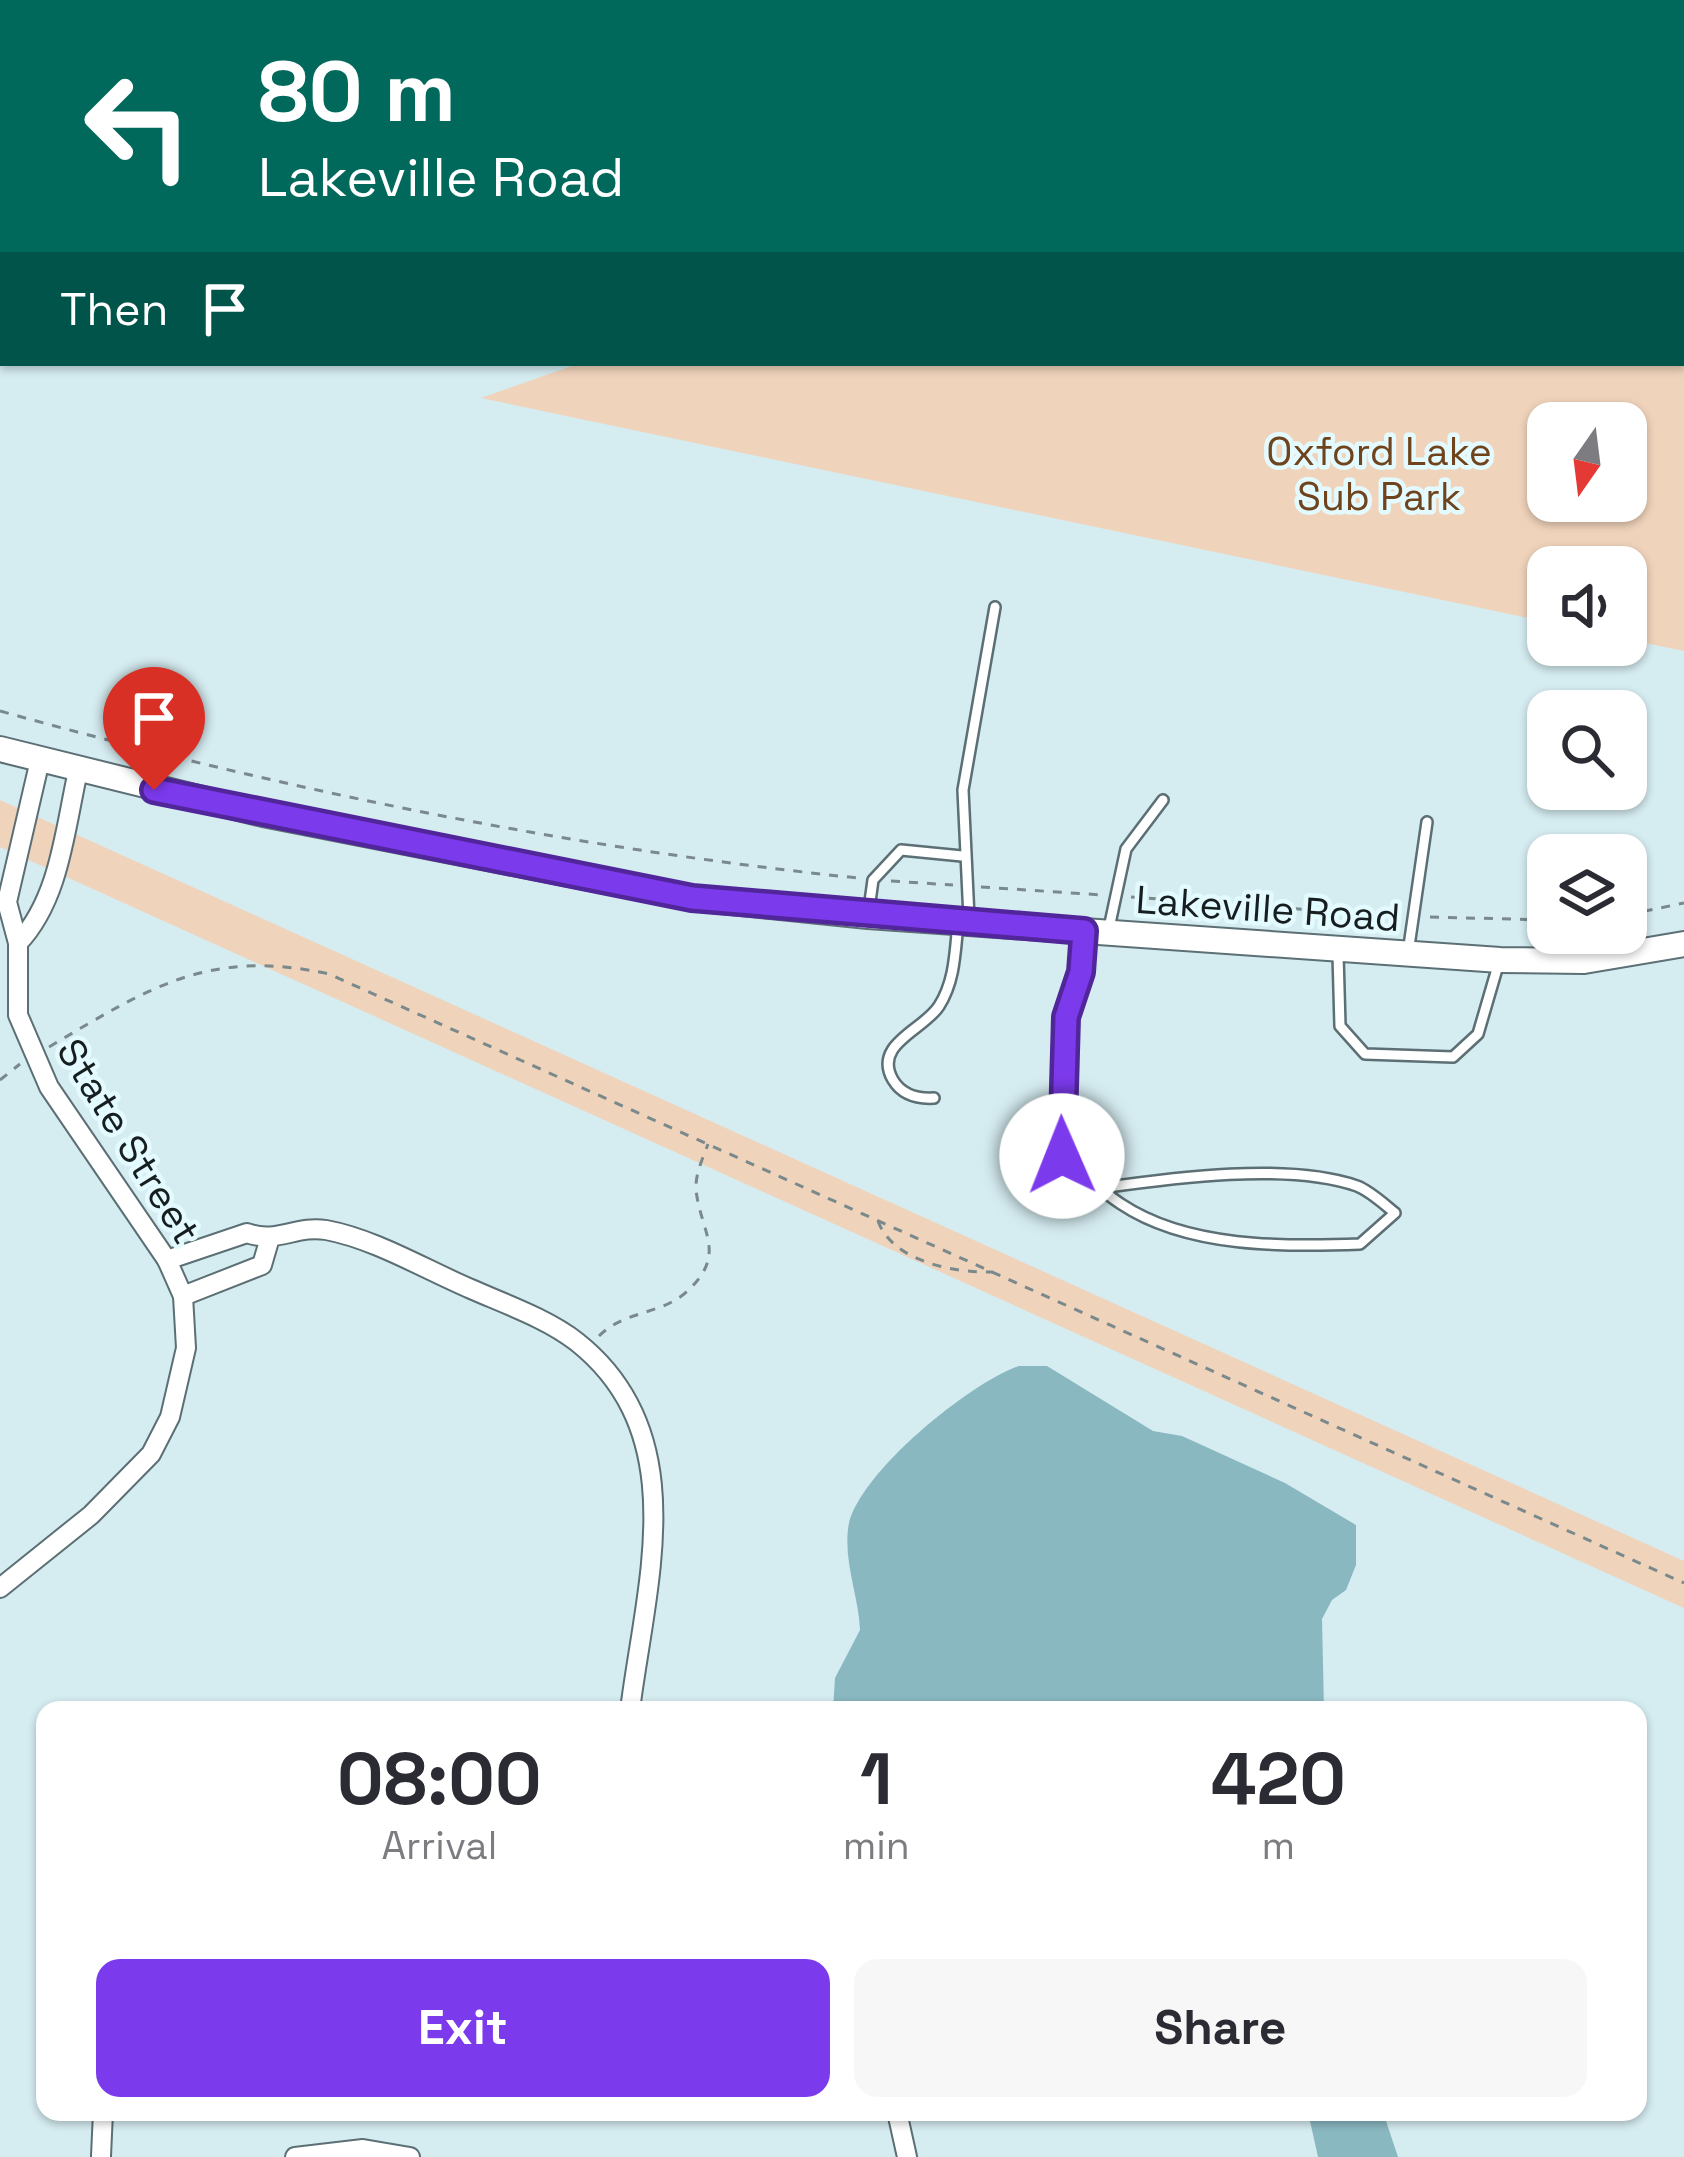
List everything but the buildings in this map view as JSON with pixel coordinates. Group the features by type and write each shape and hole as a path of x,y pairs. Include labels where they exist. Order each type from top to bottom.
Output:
{"main road":[{"name":"Lakeville Road","path":"0,749 78,771 597,883 868,916 1500,960 1584,961 1684,944"}],"street":[{"name":"State Street","path":"0,1588 91,1515 151,1454 180,1382 186,1348 182,1296 166,1260 33,1056 18,1015 18,943 7,902 40,760"},
{"path":"18,943 32,928 52,885 78,771"},
{"path":"166,1260 247,1232 269,1241 325,1229 488,1297 585,1349 614,1376 649,1445 656,1487 631,1701"},
{"path":"182,1296 262,1265 269,1241"},
{"path":"102,2121 98,2156 111,2157"},
{"path":"899,2121 907,2157"},
{"path":"295,2157 363,2149 410,2157"}],"lane":[{"path":"934,1099 909,1096 890,1075 888,1065 902,1037 940,1005 953,973 964,923 962,790 995,607"},
{"path":"1101,1188 1198,1174 1322,1179 1360,1186 1395,1213 1360,1244 1218,1241 1125,1207 1101,1188 1062,1156 1066,1017 1126,849 1163,800"},
{"path":"1408,953 1426,822"},
{"path":"868,916 873,880 901,850 962,856"},
{"path":"1338,948 1340,1026 1365,1054 1454,1057 1478,1034 1500,960"}],"path":[{"path":"0,711 196,763 683,860 873,880 1413,917 1527,920"},
{"path":"1647,911 1684,903"},
{"path":"0,1080 33,1056 182,975 216,966 282,964 329,974 1684,1583"},
{"path":"585,1349 609,1326 632,1312 674,1301 697,1280 712,1238 695,1184 708,1144"},
{"path":"877,1219 886,1237 913,1255 950,1269 994,1271"}],"green space":[{"name":"Oxford Lake Sub Park","path":"572,366 1684,366 1684,651 1647,643 1647,546 1527,546 1527,618 481,398"},
{"path":"0,800 1684,1561 1684,1608 0,847"}],"water":[{"path":"1019,1366 1047,1366 1153,1431 1182,1436 1285,1483 1356,1525 1356,1565 1346,1590 1332,1600 1322,1619 1324,1701 834,1701 835,1678 860,1630 847,1542 855,1507 870,1483 918,1434 998,1375"},
{"path":"1310,2121 1386,2121 1398,2157 1318,2157"}],"route":[{"path":"154,790 522,868 692,898 1084,931 1081,972 1066,1017 1060,1087 1062,1156"}]}
